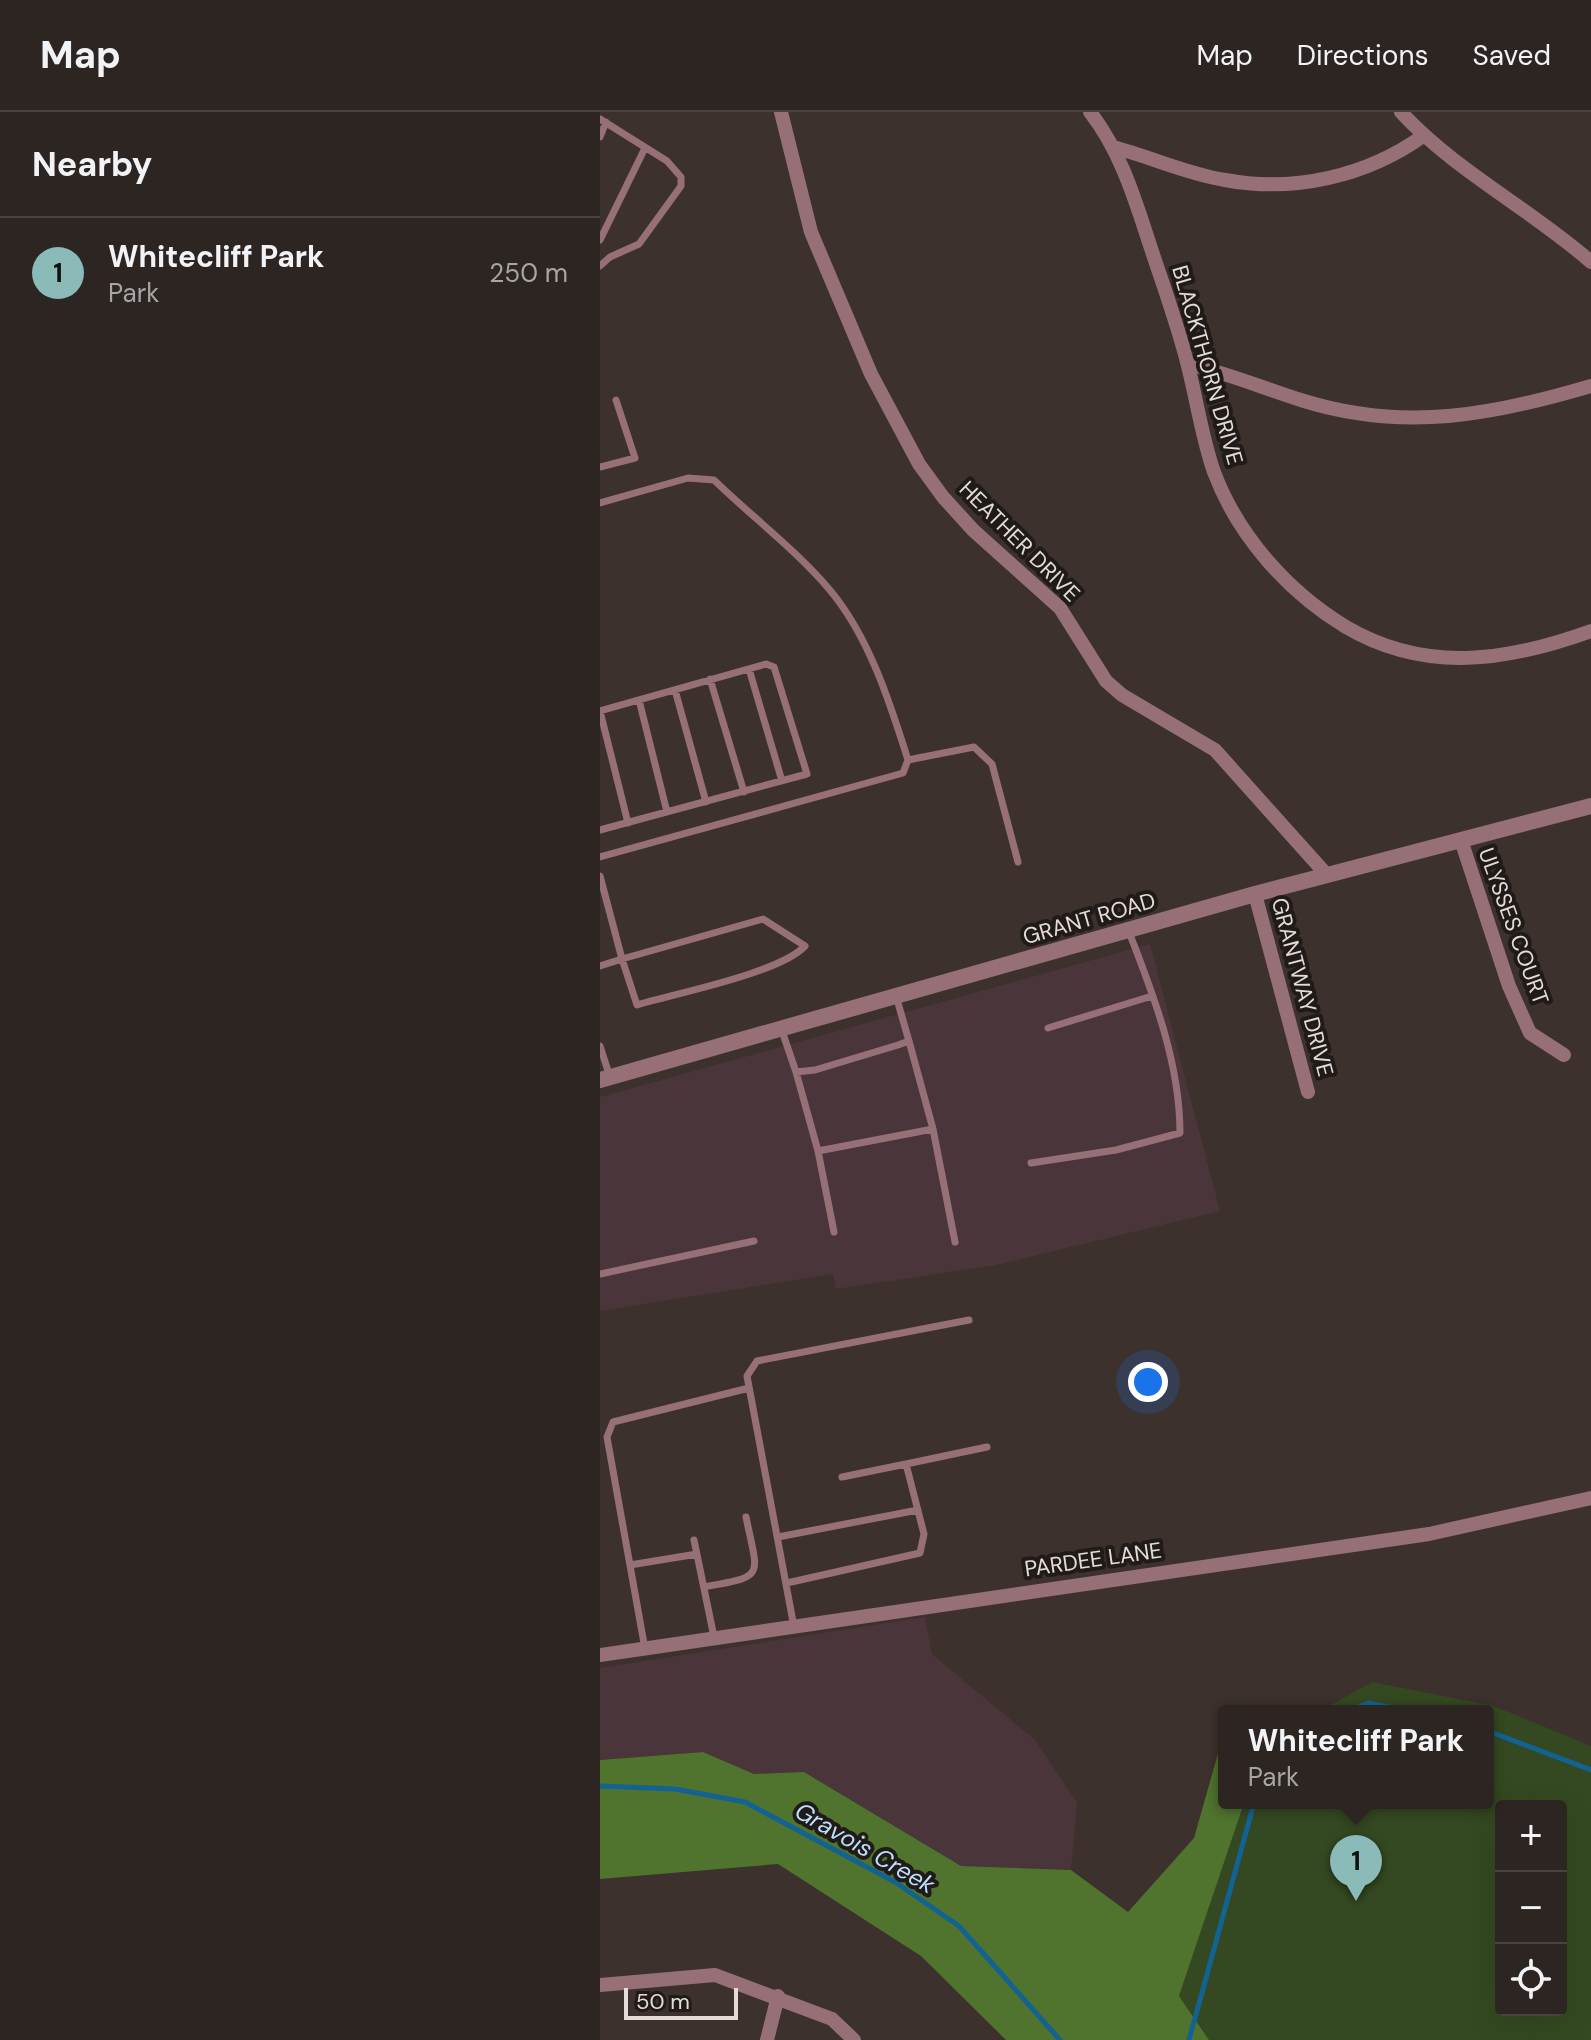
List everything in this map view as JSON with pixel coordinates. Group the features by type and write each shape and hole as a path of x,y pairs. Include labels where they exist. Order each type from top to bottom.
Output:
{"street":[{"name":"HEATHER DRIVE","path":"781,112 811,232 871,374 919,464 973,530 1060,608 1106,681 1122,695 1215,750 1326,874"},
{"name":"BLACKTHORN DRIVE","path":"1090,112 1113,147 1130,183 1188,364 1214,473 1240,525 1287,583 1332,619 1392,648 1466,659 1540,650 1591,631"},
{"path":"1401,112 1423,136 1561,236 1591,262"},
{"path":"1113,147 1227,181 1291,183 1372,167 1423,136"},
{"path":"1188,364 1305,402 1365,415 1429,420 1486,413 1591,386"},
{"name":"GRANT ROAD","path":"605,1078 1326,874 1591,806"},
{"name":"ULYSSES COURT","path":"1461,840 1509,986 1530,1033 1564,1055"},
{"name":"GRANTWAY DRIVE","path":"1255,894 1308,1092"},
{"name":"PARDEE LANE","path":"600,1655 1053,1586 1429,1534 1591,1498"},
{"path":"600,1985 715,1975 778,1996 832,2019 854,2040"},
{"path":"767,2040 778,1996"}],"lane":[{"path":"600,137 603,121 667,161 681,177 681,186 639,244 610,257 600,266"},
{"path":"600,240 645,148"},
{"path":"600,467 635,458 616,400"},
{"path":"600,503 688,478 714,480 830,590 862,643 889,701 908,760 903,773 600,857"},
{"path":"600,830 628,823 744,792 807,774 774,667 766,664 600,711 628,823"},
{"path":"749,669 782,781"},
{"path":"710,679 744,792"},
{"path":"675,690 706,802"},
{"path":"639,700 667,812"},
{"path":"908,760 974,747 992,764 1018,862"},
{"path":"600,876 622,959 637,1005 769,969 794,958 805,946 763,919 622,959 600,966"},
{"path":"1031,1163 1116,1150 1180,1133 1180,1094 1152,996 1128,930"},
{"path":"896,996 933,1129 955,1242"},
{"path":"1048,1028 1152,996"},
{"path":"781,1029 818,1151 834,1232"},
{"path":"796,1072 815,1070 909,1041"},
{"path":"600,1046 605,1078"},
{"path":"818,1151 933,1129"},
{"path":"600,1274 754,1241"},
{"path":"794,1627 747,1376 757,1361 969,1320"},
{"path":"645,1649 607,1437 608,1428 613,1422 749,1388"},
{"path":"842,1477 987,1447"},
{"path":"787,1583 920,1553 924,1534 906,1464"},
{"path":"778,1537 918,1510"},
{"path":"704,1587 747,1579 754,1574 756,1566 746,1517"},
{"path":"694,1540 714,1639"},
{"path":"630,1565 697,1554"}],"shaded area":[{"path":"1150,944 1220,1211 996,1265 836,1289 833,1274 600,1311 600,1097"},
{"path":"925,1617 932,1654 1035,1740 1077,1803 1071,1870 961,1866 804,1772 754,1774 703,1752 600,1760 600,1668"}],"green space":[{"path":"1372,1682 1489,1705 1331,1705"},
{"path":"1494,1706 1591,1746 1591,2040 1209,2040 1179,1996 1242,1809 1494,1809"},
{"path":"703,1752 754,1774 804,1772 961,1866 1071,1870 1128,1912 1194,1838 1218,1754 1218,1809 1242,1809 1179,1996 1209,2040 1006,2040 921,1956 778,1864 600,1879 600,1760"}],"waterway":[{"name":"Gravois Creek","path":"1363,1705 1379,1705"},
{"name":"Gravois Creek","path":"1494,1733 1591,1770"},
{"name":"Gravois Creek","path":"600,1786 675,1789 745,1802 895,1882 959,1926 1060,2040"},
{"name":"Gravois Creek","path":"1189,2040 1252,1809"}],"place":[{"name":"Whitecliff Park","path":"1356,1901"}]}
